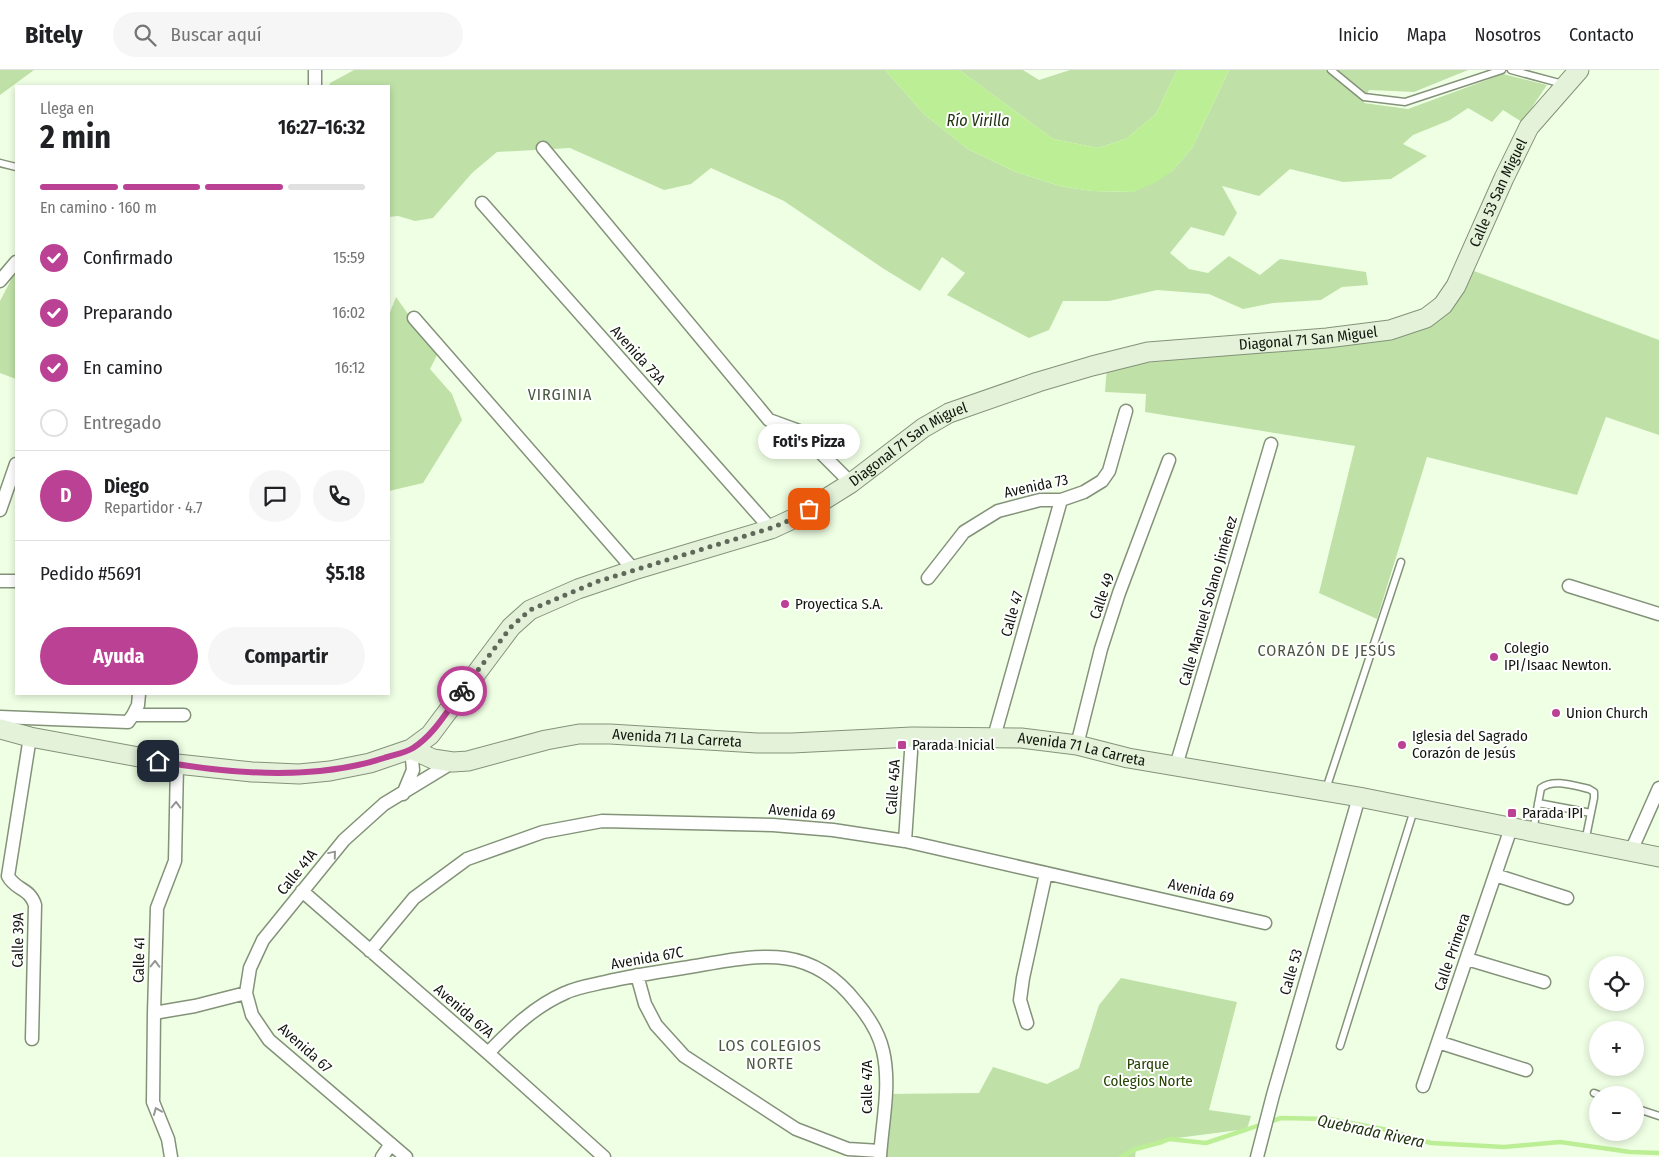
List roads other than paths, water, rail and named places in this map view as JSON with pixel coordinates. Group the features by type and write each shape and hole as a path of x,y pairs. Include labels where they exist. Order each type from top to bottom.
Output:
{"main road":[{"name":"Calle 53 San Miguel","path":"1426,318 1443,305 1456,286 1529,127 1579,70"},
{"name":"Diagonal 71 San Miguel","path":"412,749 430,735 511,627 530,610 578,589 771,528 795,518 851,483 923,428 949,413 1038,382 1148,352 1318,339 1390,330 1426,318"},
{"path":"0,729 177,764 252,772 299,774 330,771 370,763 412,749"},
{"name":"Avenida 71 La Carreta","path":"412,749 432,759 453,762 468,761 546,740 578,734 610,734 757,743 792,743 912,736 1021,738 1077,746 1128,758 1359,797 1659,857"}],"street":[{"path":"314,85 315,70"},
{"path":"543,148 769,420 799,431 851,483"},
{"name":"Avenida 73A","path":"482,203 771,528"},
{"path":"0,281 15,263"},
{"path":"414,318 634,570"},
{"name":"Avenida 73","path":"928,578 964,532 998,511 1040,500 1061,500 1084,492 1102,481 1109,471 1126,411"},
{"name":"Calle Manuel Solano Jiménez","path":"1176,766 1271,444"},
{"name":"Calle 49","path":"1077,746 1101,649 1119,593 1168,460"},
{"path":"0,510 15,467"},
{"name":"Calle 47","path":"994,737 1061,500"},
{"path":"0,581 15,581"},
{"path":"1569,586 1659,614"},
{"path":"0,717 128,722 138,705 139,695"},
{"path":"133,715 184,715"},
{"name":"Calle 39A","path":"30,736 8,876 11,883 28,892 33,898 35,905 32,1039"},
{"name":"Calle 45A","path":"905,841 912,736"},
{"path":"403,794 413,770 412,749"},
{"name":"Calle 41A","path":"246,993 250,968 263,940 344,840 384,804 453,762"},
{"name":"Calle 41","path":"171,1157 168,1139 153,1102 154,1013 157,908 175,861 177,764"},
{"path":"1630,851 1659,788"},
{"name":"Calle 53","path":"1257,1155 1272,1095 1359,797"},
{"name":"Avenida 69","path":"370,951 414,898 467,859 543,832 602,822 763,825 832,830 905,841 1266,922"},
{"name":"Calle Primera","path":"1423,1086 1511,828"},
{"path":"1027,1023 1020,1000 1046,873"},
{"path":"1495,875 1567,898"},
{"name":"Avenida 67A","path":"302,891 488,1052 603,1156"},
{"name":"Avenida 67C","path":"488,1052 515,1026 542,1005 566,992 591,985 637,975 759,957 786,957 812,965 829,975"},
{"path":"1467,958 1544,982"},
{"path":"637,975 645,1004 656,1025 684,1056 796,1129 848,1149 880,1154"},
{"name":"Calle 47A","path":"829,975 848,992 866,1014 876,1032 883,1052 886,1078 880,1154"},
{"path":"154,1013 195,1006 246,993"},
{"name":"Avenida 67","path":"246,993 252,1015 268,1040 406,1157"},
{"path":"1438,1042 1526,1070"},
{"path":"382,1157 391,1144"}],"lane":[{"path":"1331,70 1364,97 1405,102 1502,70"},
{"path":"1511,70 1565,85"},
{"path":"0,163 15,167"},
{"path":"1326,792 1400,562"},
{"path":"1532,832 1541,788 1547,783 1589,789 1594,792 1594,798 1585,842"},
{"path":"1538,803 1591,813"},
{"path":"1340,1046 1414,809"},
{"path":"1644,1111 1659,1116"}],"water":[{"name":"Río Virilla","path":"885,70 959,70 1053,139 1098,148 1126,139 1156,114 1177,70 1229,70 1192,148 1172,171 1156,182 1133,192 1092,191 1060,186 1016,172 968,149 924,114"}],"waterway":[{"name":"Quebrada Rivera","path":"1121,1157 1136,1149 1169,1139 1206,1143 1281,1118 1329,1119 1383,1129 1431,1143 1504,1147 1560,1142 1630,1152 1659,1153"}],"place":[{"name":"Foti's Pizza","path":"809,509"},
{"name":"Proyectica S.A.","path":"785,604"},
{"name":"Colegio IPI/Isaac Newton.","path":"1494,657"},
{"name":"Union Church","path":"1556,713"},
{"name":"Parada Inicial","path":"902,745"},
{"name":"Iglesia del Sagrado Corazón de Jesús","path":"1402,745"},
{"name":"Parada IPI","path":"1512,813"}],"district":[{"name":"VIRGINIA","path":"560,394"},
{"name":"CORAZÓN DE JESÚS","path":"1327,650"},
{"name":"LOS COLEGIOS NORTE","path":"770,1054"}],"park label":[{"name":"Parque Colegios Norte","path":"1148,1072"}]}
